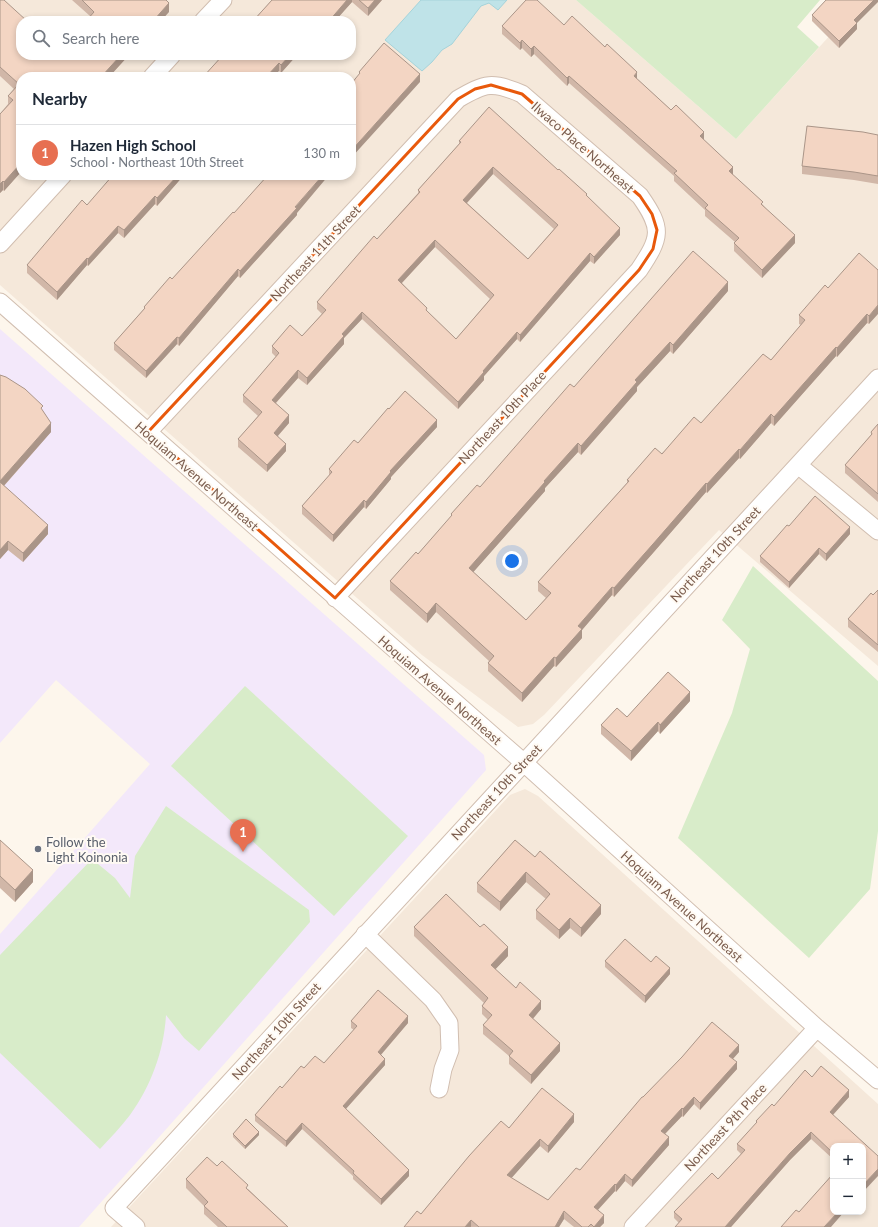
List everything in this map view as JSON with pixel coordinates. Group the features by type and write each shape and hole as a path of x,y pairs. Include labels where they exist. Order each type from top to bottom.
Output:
{"street":[{"path":"209,16 223,0"},
{"path":"157,72 167,60"},
{"name":"Ilwaco Place Northeast","path":"491,85 505,87 522,94 640,196 652,214 657,230"},
{"name":"Northeast 11th Street","path":"148,432 458,99 475,89 491,85"},
{"path":"0,244 58,180"},
{"name":"Northeast 10th Place","path":"335,598 639,270 653,249 657,230"},
{"name":"Hoquiam Avenue Northeast","path":"0,302 523,762 816,1028 878,1080"},
{"name":"Northeast 10th Street","path":"136,1227 114,1208 878,378"},
{"path":"798,465 878,531"},
{"path":"365,934 432,1000 449,1023 450,1050 439,1088"},
{"name":"Northeast 9th Place","path":"633,1227 816,1028"}],"highlighted area":[{"path":"491,85 522,94 640,196 652,214 657,230 653,249 639,270 335,598 148,432 458,99 475,89"}],"shaded area":[{"path":"0,0 576,0 736,139 862,0 878,0 878,666 719,530 544,715 533,724 518,727 422,655 0,285"},
{"path":"0,329 484,755 486,770 79,1227 0,1227 0,934 150,764 56,680 0,743"},
{"path":"525,789 538,796 878,1104 878,1227 111,1227 510,795"}],"green space":[{"path":"576,0 820,0 797,27 819,47 736,139"},
{"path":"753,566 878,681 878,831 870,889 809,958 678,838 732,713 750,649 722,620"},
{"path":"245,686 408,836 334,916 171,766"},
{"path":"166,806 309,910 310,922 199,1051 184,1038 166,1015 165,1028 159,1055 150,1080 127,1119 100,1149 0,1053 0,955 92,859 115,878 130,898 135,856"}],"water":[{"path":"421,0 507,0 498,10 489,3 481,6 452,44 442,50 422,71 385,40"}],"building":[{"path":"0,0 4,0 22,16 16,16 16,60 116,60 106,72 16,72 16,81 0,67"},
{"path":"82,0 166,0 169,3 157,16 90,16 94,12"},
{"path":"272,0 347,0 333,16 258,16"},
{"path":"359,0 375,0 368,8"},
{"path":"526,0 537,0 564,25 572,16 605,47 607,44 637,72 634,76 671,110 676,105 704,132 700,136 733,167 729,171 763,202 761,204 795,235 762,270 734,243 739,238 705,208 708,205 674,173 677,171 569,76 567,78 534,46 531,49 522,40 520,43 502,26"},
{"path":"826,0 874,0 854,20 857,23 839,41 812,15"},
{"path":"384,43 420,74 356,145 356,78 360,73 359,72"},
{"path":"218,60 286,60 281,65 279,63 271,72 208,72"},
{"path":"16,87 16,169 4,182 3,181 0,184 0,114 13,100 8,96"},
{"path":"489,107 558,170 559,169 587,194 586,195 620,228 594,257 590,253 520,335 517,332 458,402 362,312 342,334 344,336 307,378 298,370 272,400 289,415 274,433 286,444 267,465 238,439 262,412 243,395 279,353 272,346 290,325 302,336 326,310 317,302 374,236 377,239 420,192 418,190 461,142 459,141","holes":["493,167 558,225 528,259 463,200","435,240 494,295 456,339 398,280"]},
{"path":"807,126 878,135 878,176 802,166"},
{"path":"109,180 173,180 157,198 155,196 124,230 118,226 57,292 27,265 82,200 87,205"},
{"path":"264,180 319,180 295,207 297,208 240,271 238,269 179,338 177,337 146,371 114,343 170,277 172,279 233,212 234,213"},
{"path":"693,251 728,282 673,345 670,342 635,380 637,382 581,446 578,443 469,568 526,620 551,593 538,582 629,481 627,480 655,448 662,454 694,417 701,423 763,354 771,360 805,320 799,315 825,285 828,288 859,253 878,270 878,305 869,316 867,314 837,348 836,347 774,417 771,414 740,450 739,449 707,484 706,483 614,588 612,587 578,626 582,629 556,658 554,657 522,693 488,663 494,656 436,603 427,614 390,581 416,552 418,554 477,485 480,487 570,384 574,387"},
{"path":"0,375 25,389 43,406 41,408 51,423 0,481"},
{"path":"405,391 437,420 390,471 391,472 366,502 364,500 333,535 302,506 332,472 329,469 354,440 358,443 388,408 389,409"},
{"path":"878,424 878,494 845,465 872,434 871,432"},
{"path":"0,482 48,525 23,553 8,541 0,550"},
{"path":"815,496 850,527 826,554 819,548 789,582 760,556"},
{"path":"878,590 878,645 848,619 871,593 873,595"},
{"path":"668,672 690,692 660,725 658,722 631,751 601,725 617,708 627,717"},
{"path":"0,840 33,870 15,890 0,876"},
{"path":"515,840 535,857 540,851 601,905 581,928 570,918 559,930 536,910 550,894 526,872 500,902 477,883"},
{"path":"446,894 480,927 484,924 508,947 491,965 516,988 520,982 541,1001 529,1015 560,1043 531,1075 509,1056 513,1051 483,1025 492,1015 482,1006 488,998 414,927"},
{"path":"625,939 651,962 656,956 670,968 645,996 605,961"},
{"path":"378,990 408,1016 378,1052 385,1059 343,1106 409,1170 381,1199 353,1173 354,1171 302,1123 286,1141 255,1115 280,1086 282,1088 301,1066 304,1068 315,1056 324,1063 357,1026 351,1021"},
{"path":"712,1022 739,1045 729,1056 737,1062 700,1103 694,1097 661,1131 669,1137 632,1180 625,1174 594,1207 604,1215 594,1227 591,1224 588,1227 582,1227 564,1211 555,1227 479,1227 471,1220 465,1227 404,1227 417,1211 421,1214 469,1156 501,1121 509,1128 542,1088 574,1114 548,1146 540,1139 507,1175 548,1200 576,1168 580,1170 642,1097 682,1057"},
{"path":"821,1066 849,1090 830,1112 864,1143 830,1143 830,1150 811,1132 790,1153 725,1227 675,1227 682,1219 674,1212 712,1173 718,1179 745,1150 737,1144 757,1122 756,1121 772,1104 774,1106 805,1070 812,1077"},
{"path":"246,1119 259,1132 245,1146 233,1134"},
{"path":"866,1145 878,1156 878,1169 866,1182"},
{"path":"207,1157 217,1166 222,1161 248,1185 246,1188 288,1227 227,1227 204,1206 208,1202 186,1179"},
{"path":"830,1177 830,1215 835,1215 824,1227 781,1227 796,1210 799,1212"}],"place":[{"name":"Follow the Light Koinonia","path":"38,849"},
{"name":"Hazen High School","path":"243,852"}]}
